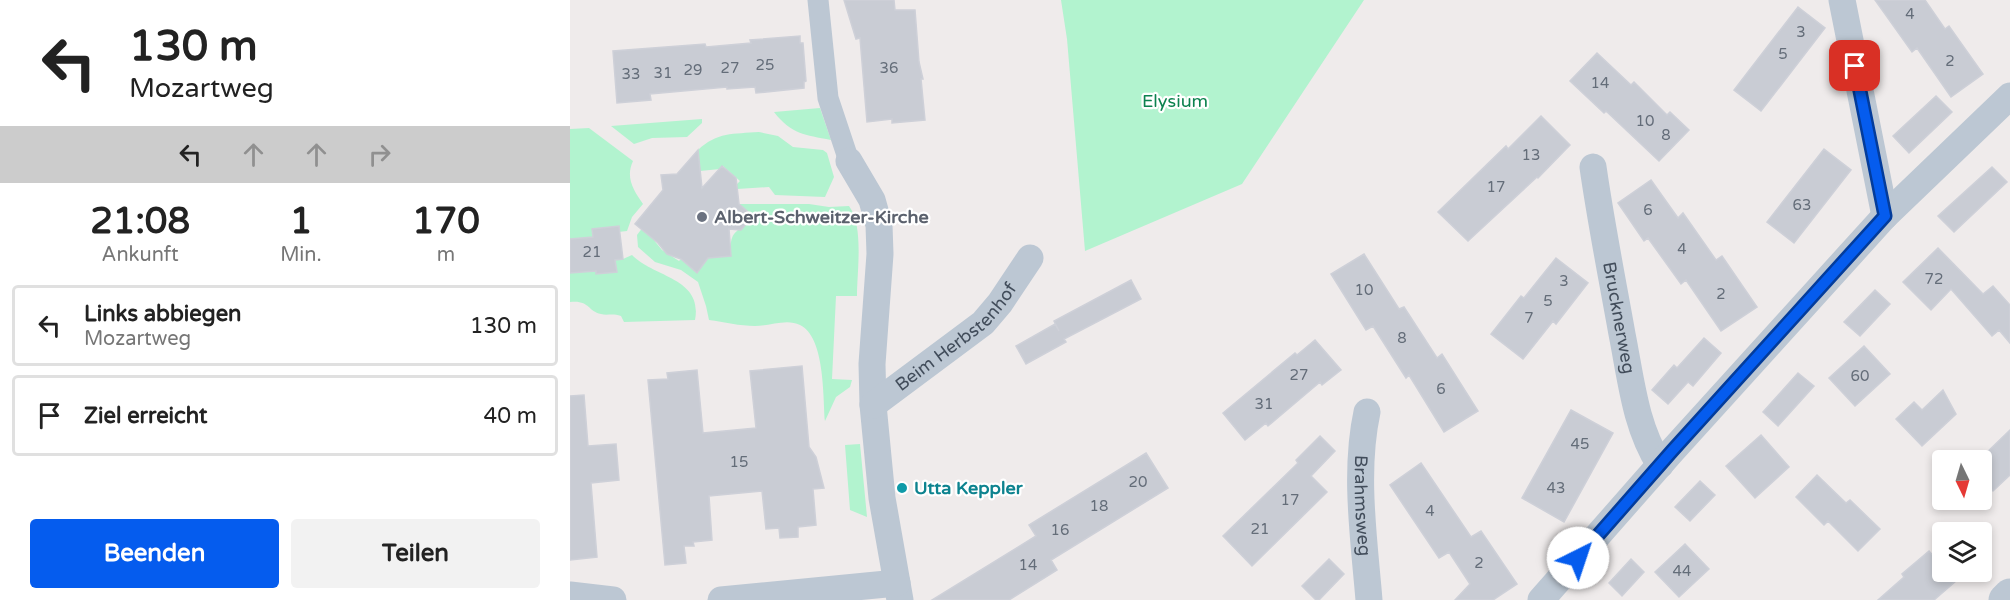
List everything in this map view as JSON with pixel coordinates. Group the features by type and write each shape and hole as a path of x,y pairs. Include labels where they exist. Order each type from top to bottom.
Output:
{"street":[{"name":"Beim Herbstenhof","path":"721,600 899,591 879,475 873,405 872,364 879,225 872,200 849,160 828,98 818,0"},
{"path":"1842,0 1874,151 1885,216"},
{"path":"1541,600 1885,216 2010,96"},
{"name":"Brucknerweg","path":"1593,167 1605,244 1639,418 1650,449 1660,465"},
{"name":"Beim Herbstenhof","path":"873,405 983,323 1000,303 1030,258"},
{"name":"Brahmsweg","path":"1367,412 1360,462 1369,600"},
{"path":"570,595 613,600"},
{"path":"2005,600 2010,595"}],"green space":[{"name":"Elysium","path":"1061,0 1364,0 1242,184 1085,251 1067,39"},
{"path":"820,108 831,140 806,135 793,129 774,112"},
{"path":"702,119 702,123 687,137 652,138 634,144 611,126"},
{"path":"589,128 633,161 630,179 643,204 632,217 627,231 609,233 608,227 593,229 593,240 570,239 570,129"},
{"path":"759,132 778,136 793,147 823,150 827,153 834,177 825,197 775,195 769,187 737,189 740,181 723,166 720,169 700,171 698,150 705,144 726,135"},
{"path":"739,204 849,206 854,215 858,237 857,296 836,296 832,379 852,380 850,387 836,397 825,421 821,368 814,342 808,332 800,325 789,322 755,326 709,320 698,282 681,270 655,262 638,247 637,235 643,227 655,237 653,239 662,250 679,261 681,259 697,273 708,258 731,256 733,236 753,216"},
{"path":"632,255 685,287 692,295 696,306 695,320 624,322 621,316 596,313 585,304 570,302 570,273 617,272 615,260"},
{"path":"860,444 867,517 850,510 845,445"}],"building":[{"path":"844,0 894,0 895,10 915,10 925,120 892,123 892,119 867,122 860,38 856,39"},
{"path":"1875,0 1925,0 1945,29 1949,26 1983,74 1951,97 1917,48 1912,52"},
{"path":"1798,7 1825,28 1761,111 1734,90"},
{"path":"800,36 800,43 803,43 806,81 804,88 756,93 755,87 727,89 727,87 650,94 651,100 617,103 613,51 705,44 706,47 751,43 750,40"},
{"path":"1597,53 1631,85 1634,82 1667,115 1670,112 1689,130 1659,161 1570,81"},
{"path":"1936,96 1952,112 1909,153 1893,136"},
{"path":"1541,116 1570,145 1538,178 1468,241 1438,212 1506,146 1508,149"},
{"path":"1824,149 1851,170 1794,243 1767,222"},
{"name":"Albert-Schweitzer-Kirche","path":"698,150 702,188 722,166 736,178 739,204 753,216 741,230 729,229 731,256 708,258 697,273 681,259 667,254 658,243 635,224 663,190 661,175 677,174"},
{"path":"1992,167 2007,182 1954,232 1938,216"},
{"path":"1651,180 1678,218 1683,213 1716,260 1722,256 1757,307 1721,331 1686,280 1681,284 1648,238 1644,241 1618,203"},
{"path":"619,226 623,259 615,260 617,272 570,273 570,239 593,237 592,229"},
{"path":"1938,248 1983,294 1993,286 2010,305 2010,343 1999,330 1992,336 1951,289 1931,310 1903,282"},
{"path":"1364,254 1399,309 1404,307 1437,358 1442,354 1478,411 1444,432 1409,375 1406,378 1373,326 1366,330 1331,274"},
{"path":"1556,258 1588,283 1556,324 1553,321 1523,359 1491,334 1521,296 1524,298"},
{"path":"1131,280 1141,299 1064,339 1066,342 1026,364 1016,346 1055,324 1059,331 1054,321"},
{"path":"1875,290 1890,304 1860,336 1844,322"},
{"path":"1704,338 1721,353 1693,386 1688,382 1668,404 1652,390 1674,365 1677,368"},
{"path":"1315,340 1341,370 1322,385 1320,382 1268,426 1266,423 1245,440 1223,413 1295,353 1297,355"},
{"path":"1864,346 1890,374 1855,406 1829,378"},
{"path":"802,366 809,447 816,457 824,488 813,489 816,525 798,527 798,537 780,538 779,528 766,529 762,491 709,496 712,540 693,542 694,546 684,546 686,563 665,565 648,380 668,379 667,373 697,370 703,433 756,428 750,371"},
{"path":"1798,373 1814,386 1778,426 1763,412"},
{"path":"1943,390 1956,414 1922,446 1896,419 1914,402 1922,410"},
{"path":"584,395 588,446 616,444 619,480 591,483 597,557 570,560 570,396"},
{"path":"1571,410 1613,433 1564,522 1522,498"},
{"path":"2010,430 2010,475 1993,491 1992,450 1989,450"},
{"path":"1761,435 1789,467 1755,498 1726,466"},
{"path":"1320,436 1335,451 1311,476 1327,492 1252,566 1223,536 1298,463 1296,460"},
{"path":"1146,453 1168,488 1051,560 1057,570 1009,600 932,600 1036,536 1029,525"},
{"path":"1421,463 1471,537 1481,531 1517,584 1493,600 1455,600 1470,584 1449,552 1439,558 1390,485"},
{"path":"1817,475 1846,503 1850,500 1880,529 1858,551 1828,521 1824,525 1796,497"},
{"path":"1700,481 1715,495 1690,521 1675,507"},
{"path":"1685,544 1709,569 1679,597 1655,572"},
{"path":"1929,551 1932,554 1932,582 1955,582 1934,600 1878,600 1904,577 1902,574"},
{"path":"1329,559 1344,574 1319,600 1316,600 1302,586"},
{"path":"1631,559 1644,572 1622,596 1609,583"}],"place":[{"name":"Albert-Schweitzer-Kirche","path":"702,217"},
{"name":"Utta Keppler","path":"902,488"}],"route":[{"path":"1578,558 1885,216 1880,180 1855,66"}]}
